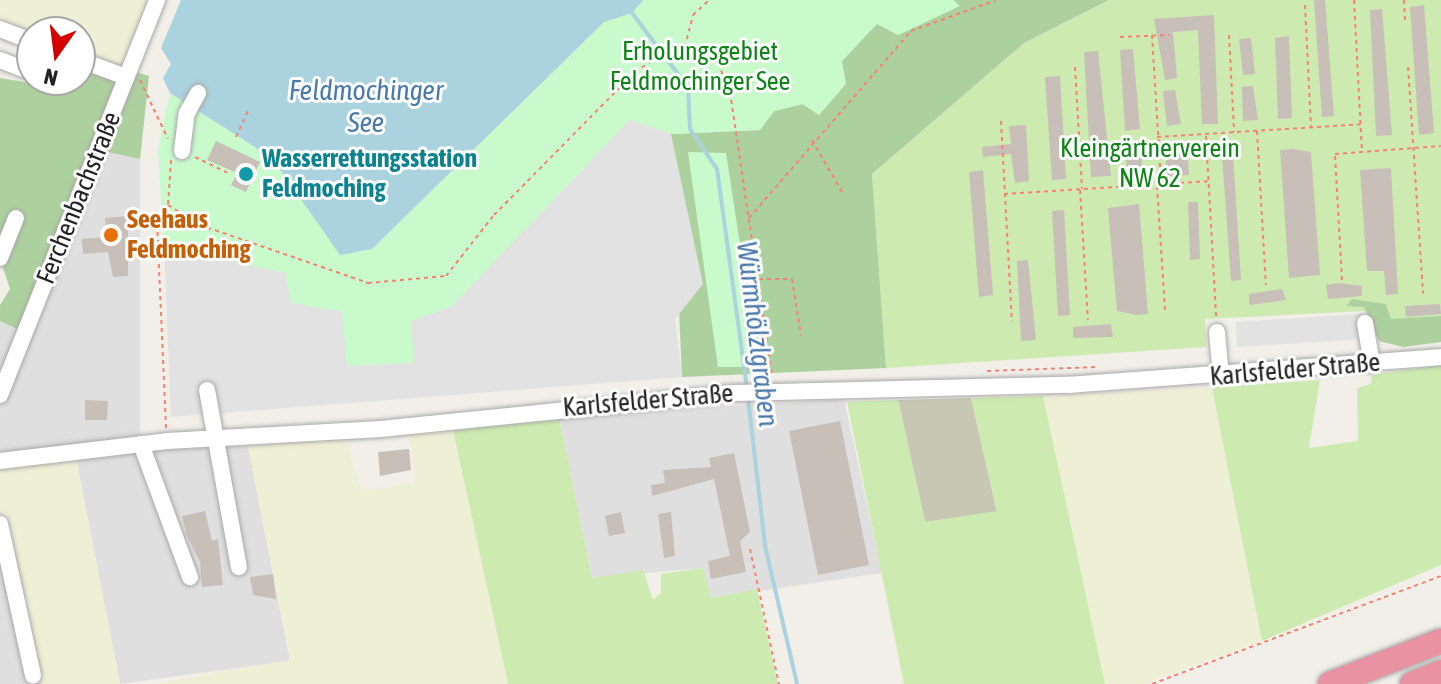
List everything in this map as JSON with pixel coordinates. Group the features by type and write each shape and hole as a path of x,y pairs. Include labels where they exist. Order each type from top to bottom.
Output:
{"highway":[{"path":"1330,684 1441,641"},
{"path":"1412,684 1441,672"}],"street":[{"name":"Ferchenbachstraße","path":"0,395 157,0"},
{"path":"96,64 128,72"},
{"path":"182,151 187,113 198,93"},
{"path":"0,258 16,218"},
{"path":"1365,323 1372,364"},
{"path":"1217,332 1221,377"},
{"name":"Karlsfelder Straße","path":"0,461 166,434 214,437 381,429 734,393 767,385 1221,377 1441,357"},
{"path":"207,390 239,567"},
{"path":"146,437 190,577"},
{"path":"0,524 33,675"}],"path":[{"path":"685,47 693,15 709,0"},
{"path":"748,219 812,139 911,31 996,0"},
{"path":"1354,0 1362,152"},
{"path":"1404,0 1405,22"},
{"path":"1305,5 1311,127"},
{"path":"1152,35 1165,310"},
{"path":"1120,37 1169,35"},
{"path":"1229,35 1234,132"},
{"path":"168,205 200,225 368,283 446,276 494,215 655,57 685,47 718,63 730,92 758,279 767,385 786,377"},
{"path":"1075,67 1088,320"},
{"path":"1408,67 1423,294"},
{"path":"128,72 172,147 168,205 157,221 166,434"},
{"path":"236,137 249,109"},
{"path":"1001,121 1012,322"},
{"path":"1157,137 1361,124"},
{"path":"1257,130 1266,285"},
{"path":"1206,134 1216,309"},
{"path":"812,139 842,192"},
{"path":"1342,280 1335,154 1441,146"},
{"path":"182,151 228,173"},
{"path":"1004,194 1208,181"},
{"path":"758,279 792,279 801,335"},
{"path":"981,371 1108,367"},
{"path":"146,437 166,434 181,427"},
{"path":"750,549 779,684"},
{"path":"1152,684 1441,576"}],"shaded area":[{"path":"0,0 152,0 123,73 96,62 96,16 16,16 16,30 0,23"},
{"path":"630,120 671,134 703,284 675,319 682,377 171,417 164,247 285,273 291,303 342,312 347,366 414,363 411,321 452,306"},
{"path":"99,149 140,159 140,450 248,446 290,661 120,684 76,458 0,466 0,321 25,333"},
{"path":"1361,314 1363,339 1237,347 1236,322"},
{"path":"1212,388 1262,641 1143,684 1105,684 1043,396"},
{"path":"971,398 997,512 925,522 898,400"},
{"path":"844,399 882,573 711,598 702,568 592,578 559,417"},
{"path":"453,430 508,684 152,684 290,660 248,446 345,437 361,490 415,483 410,434"},
{"path":"76,458 120,684 42,684 0,509 0,466"},
{"path":"0,509 42,684 0,684"}],"green space":[{"name":"Erholungsgebiet Feldmochinger See","path":"643,0 953,0 960,6 898,35 877,24 842,61 846,84 819,115 802,104 774,111 760,130 671,134 630,120 452,306 411,321 415,363 346,366 291,303 284,273 164,247 158,150 170,93 272,158 340,254 372,249 604,22 632,13"},
{"path":"953,0 1109,0 1024,43 872,174 886,368 682,377 671,134 760,130 774,111 802,104 877,23 898,35 959,6"},
{"name":"Kleingärtnerverein NW 62","path":"1109,0 1441,0 1441,331 1387,333 1384,310 1205,319 1206,347 886,368 872,174 1024,43"},
{"path":"96,60 149,76 140,159 99,150 26,333 0,321 0,305 10,289 0,259 0,78 16,81 16,96 96,96"},
{"path":"688,152 726,153 759,367 718,367"},
{"path":"1352,299 1386,304 1391,319 1441,316 1441,342 1403,347 1379,341 1364,307 1346,306"},
{"path":"1441,365 1441,565 1262,641 1212,388 1320,380 1309,448 1358,441 1357,388 1371,384 1372,375"},
{"path":"1043,396 1105,684 904,684 847,402 898,400 925,522 997,511 971,398"},
{"path":"559,417 592,578 643,570 653,600 661,593 661,574 703,568 711,598 757,589 778,684 508,684 453,430"}],"water":[{"name":"Feldmochinger See","path":"181,0 643,0 632,13 604,22 372,249 340,255 272,158 170,93 163,78 171,64 161,48"}],"building":[{"path":"1314,0 1325,0 1334,116 1322,117"},
{"path":"1424,5 1434,133 1419,135 1410,7"},
{"path":"1382,9 1392,135 1376,136 1370,10"},
{"path":"1214,15 1218,124 1202,124 1198,30 1173,32 1177,78 1165,80 1154,19"},
{"path":"1289,36 1292,118 1278,119 1275,38"},
{"path":"1251,38 1255,74 1243,75 1239,39"},
{"path":"1133,49 1140,129 1125,131 1120,50"},
{"path":"1098,51 1111,176 1091,177 1084,52"},
{"path":"1060,76 1066,179 1052,180 1045,77"},
{"path":"1253,86 1258,120 1243,121 1242,87"},
{"path":"1175,90 1181,124 1167,126 1163,91"},
{"path":"1026,125 1029,181 1015,183 1011,154 983,157 982,147 1011,144 1009,126"},
{"path":"216,141 260,162 246,192 231,185 237,173 207,160"},
{"path":"1187,144 1189,175 1167,176 1165,145"},
{"path":"1141,147 1143,178 1127,179 1126,148"},
{"path":"1280,150 1311,152 1320,275 1289,278"},
{"path":"1233,154 1241,280 1231,281 1222,155"},
{"path":"1391,168 1398,294 1386,295 1384,271 1367,271 1360,170"},
{"path":"983,170 993,295 979,297 969,172"},
{"path":"1188,202 1198,202 1200,259 1190,260"},
{"path":"1139,204 1148,314 1137,315 1117,311 1108,208"},
{"path":"1064,210 1070,315 1058,316 1052,211"},
{"path":"128,216 128,276 113,277 108,252 83,254 82,239 107,237 105,218"},
{"path":"1028,260 1036,340 1021,341 1017,261"},
{"path":"1326,285 1362,286 1362,296 1328,299"},
{"path":"1282,289 1286,300 1249,305 1249,294"},
{"path":"1440,304 1441,314 1406,317 1405,306"},
{"path":"1111,324 1113,337 1073,338 1073,327"},
{"path":"85,400 108,401 107,420 85,420"},
{"path":"840,421 869,565 818,575 789,431"},
{"path":"409,449 411,470 380,476 378,452"},
{"path":"734,453 750,532 740,541 746,572 711,579 708,561 730,556 714,479 652,496 651,485 665,483 663,470 711,467 709,458"},
{"path":"205,511 212,541 218,539 223,585 202,587 200,562 187,536 182,516"},
{"path":"621,512 625,533 609,536 605,516"},
{"path":"671,512 675,556 664,558 658,514"},
{"path":"273,574 276,599 253,595 250,577"}],"waterway":[{"name":"Würmhölzlgraben","path":"632,13 688,87 690,129 717,169 747,389"},
{"name":"Würmhölzlgraben","path":"748,398 765,546 797,684"}],"place":[{"name":"Wasserrettungsstation Feldmoching","path":"246,174"},
{"name":"Seehaus Feldmoching","path":"111,235"}]}
